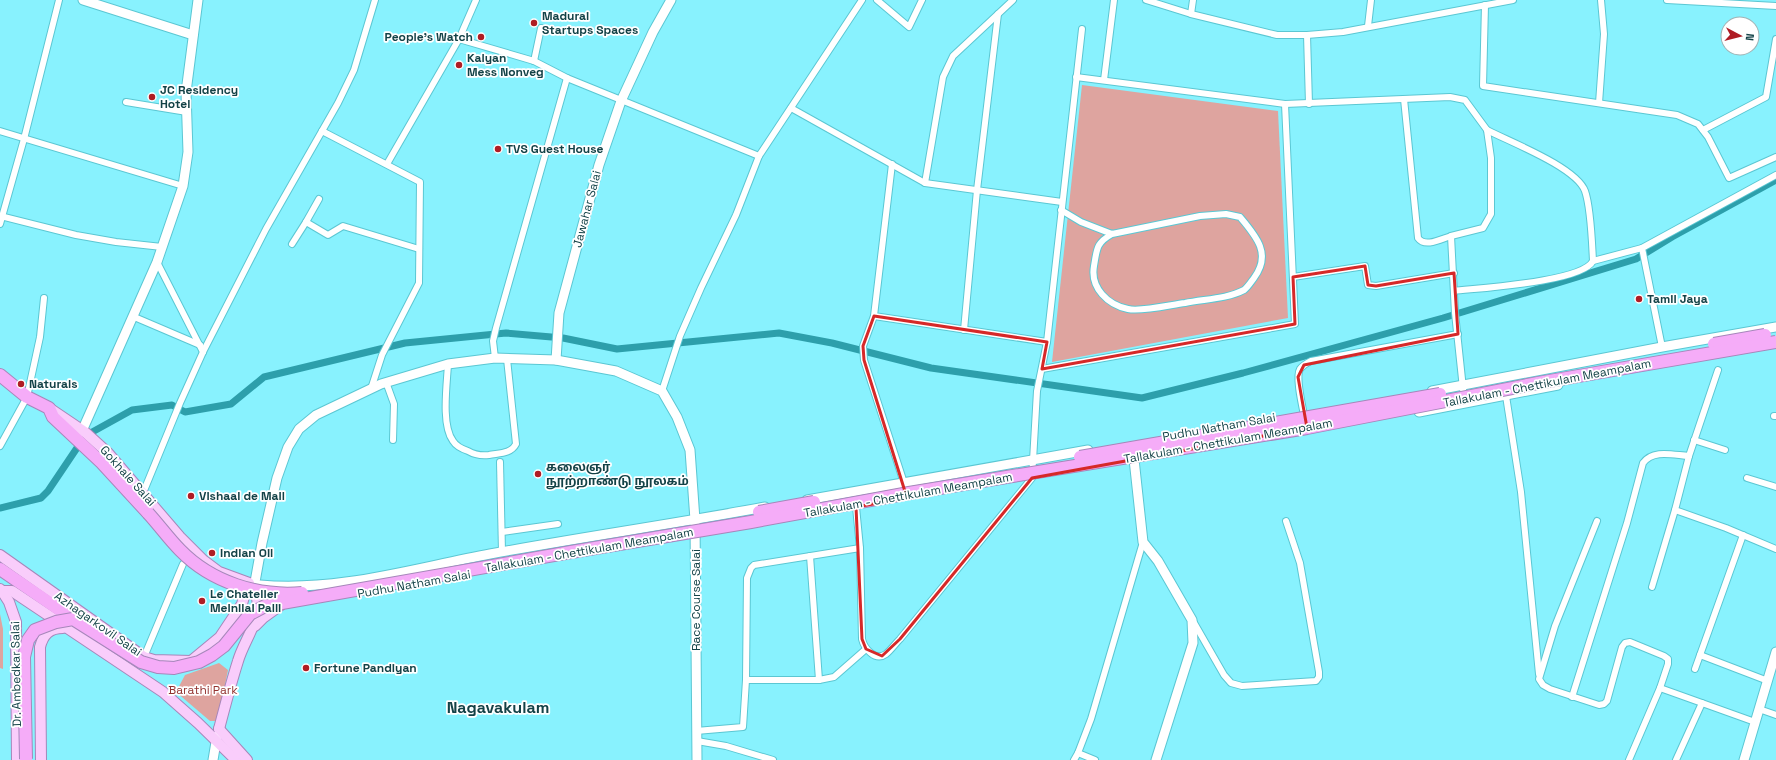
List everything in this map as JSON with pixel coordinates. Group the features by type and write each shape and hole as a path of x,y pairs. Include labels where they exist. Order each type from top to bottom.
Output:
{"highway":[{"name":"Tallakulam - Chettikulam Meampalam","path":"49,408 56,420 85,438 180,551 197,566 215,577 248,588 272,592 294,593 314,591 704,523 790,506 1404,401 1776,333"},
{"name":"Tallakulam - Chettikulam Meampalam","path":"0,569 70,623 141,662 158,667 174,668 199,662 212,655 224,646 250,614 265,606 751,522 909,493 1307,428 1538,383 1776,342"},
{"name":"Gokhale Salai","path":"0,375 27,397 49,408"},
{"path":"23,760 24,657 28,640 35,630 45,625 56,622 70,623"}],"main road":[{"path":"83,0 193,35"},
{"path":"85,438 132,316 157,262 183,186 188,152 186,92 198,0"},
{"name":"Jawahar Salai","path":"556,360 559,313 599,165 621,101 671,0"},
{"name":"Pudhu Natham Salai","path":"255,583 281,587 313,587 403,572 502,552 864,491 904,482 1394,398 1662,347 1776,328"},
{"name":"Pudhu Natham Salai","path":"258,597 273,605 316,602 614,549 695,537 731,529 907,498 1308,432 1776,346"},
{"path":"255,583 262,543 277,478 288,447 299,429 316,415 371,389 386,382 448,364 495,358 556,360 616,371 662,391"},
{"name":"Race Course Salai","path":"662,391 677,417 690,450 695,520 697,760"},
{"name":"Gokhale Salai","path":"49,408 85,438 143,493 180,537 203,560 219,572 255,583"},
{"path":"1132,442 1144,542 1158,561 1192,620 1193,643 1156,760"},
{"name":"Azhagarkovil Salai","path":"0,555 144,657 154,660 191,660 220,637 242,604 246,593"},
{"path":"255,583 246,587 246,593 252,599 258,597"},
{"path":"214,760 216,741 238,660 259,607 258,597 262,589 255,583"},
{"name":"Azhagarkovil Salai","path":"1,590 12,591 70,623 163,692 205,729 236,760"},
{"name":"Dr. Ambedkar Salai","path":"1,590 9,602 16,622 23,760"},
{"path":"251,630 263,618 281,605"},
{"name":"Dr. Ambedkar Salai","path":"40,760 40,647 42,639 47,633 55,628 70,623"},
{"path":"1744,760 1776,652"},
{"path":"205,729 219,729 247,760"}],"street":[{"path":"0,224 1,216 24,139 59,0"},
{"path":"143,493 180,403 204,352 266,229 322,131 354,70 375,0"},
{"path":"387,164 458,39 476,0"},
{"path":"662,391 680,336 736,215 759,156 862,0"},
{"path":"878,0 909,27 922,0"},
{"path":"925,183 946,67 953,56 1014,0"},
{"path":"1104,80 1114,0"},
{"path":"1146,0 1191,14 1277,35 1307,35 1343,32 1368,26 1513,0"},
{"path":"1191,14 1193,0"},
{"path":"1368,26 1371,0"},
{"path":"1599,103 1604,34 1601,0"},
{"path":"1667,0 1776,6"},
{"path":"1484,5 1483,86 1677,115 1698,124 1703,130 1729,178 1776,157"},
{"path":"964,330 977,190 998,14"},
{"path":"534,61 542,28"},
{"path":"856,507 860,548 862,639 866,649 877,656 886,655 1032,478 1037,390 1047,342 1082,29"},
{"path":"1307,35 1309,104"},
{"path":"458,39 534,61 567,78 621,101 759,156"},
{"path":"1703,130 1766,97 1776,39"},
{"path":"1076,77 1285,104 1450,96 1465,100 1486,130 1491,158 1491,214 1483,228 1426,243 1420,242 1418,238 1404,99"},
{"path":"495,358 493,341 496,328 567,78"},
{"path":"126,102 187,112"},
{"path":"1042,369 1295,324 1285,104"},
{"path":"791,108 925,183 1062,202"},
{"path":"1454,291 1548,280 1583,270 1590,266 1593,261 1589,215 1584,191 1580,183 1574,176 1562,168 1486,130"},
{"path":"0,131 183,186"},
{"path":"322,131 420,182 419,283 382,355 371,389"},
{"path":"892,164 874,316 864,346 864,360 904,482 907,498"},
{"path":"1593,261 1643,249 1776,175"},
{"path":"292,244 319,199"},
{"path":"1061,210 1081,222 1112,234 1200,216 1226,214 1240,217 1257,238 1262,253 1260,270 1246,289 1231,295 1149,308 1128,309 1109,301 1096,288 1093,269 1096,252 1101,241 1112,234"},
{"path":"1,216 76,235 116,242 162,247"},
{"path":"306,222 328,235 343,226 419,249"},
{"path":"1451,236 1455,315 1465,404"},
{"path":"1643,249 1662,347"},
{"path":"157,262 204,352"},
{"path":"1293,277 1365,266 1368,284 1376,286 1454,273"},
{"path":"0,446 27,397 40,337 44,298"},
{"path":"132,316 200,345"},
{"path":"874,316 1047,342"},
{"path":"1308,432 1298,377 1300,370 1304,365 1311,361 1458,334"},
{"path":"448,364 446,398 448,431 453,441 460,448 474,454 486,455 509,452 516,444 507,359"},
{"path":"1652,587 1675,510 1689,456 1718,370"},
{"path":"386,382 394,404 394,440"},
{"path":"1506,396 1521,492 1539,679 1543,685 1550,689 1599,705 1604,704 1607,701 1622,647 1625,643 1630,642 1668,659 1668,664 1660,688 1629,760"},
{"path":"1694,440 1726,450"},
{"path":"1572,696 1627,523 1643,463 1647,457 1654,454 1689,456"},
{"path":"500,462 502,552"},
{"path":"1748,478 1776,487"},
{"path":"1675,510 1743,534 1776,549"},
{"path":"1192,620 1224,675 1231,683 1242,686 1316,681 1319,678 1300,562 1286,521"},
{"path":"1539,679 1555,626 1597,521"},
{"path":"502,532 558,524"},
{"path":"1695,669 1743,534"},
{"path":"1074,760 1091,719 1144,542"},
{"path":"696,731 743,727 746,680 748,572 754,565 860,548"},
{"path":"810,556 819,680"},
{"path":"144,657 183,564"},
{"path":"746,680 819,680 834,677 840,674 866,649"},
{"path":"1700,655 1768,681"},
{"path":"1660,688 1755,722"},
{"path":"1676,760 1702,703"},
{"path":"1759,709 1776,715"},
{"path":"697,741 726,746 773,760"},
{"path":"1078,753 1095,760"}],"highlighted area":[{"path":"1365,266 1368,285 1376,286 1454,273 1458,334 1304,365 1298,377 1307,428 1032,478 900,639 882,656 866,649 862,639 856,507 907,498 864,360 863,346 874,316 1047,342 1042,369 1295,324 1293,277"}],"green space":[{"path":"1082,85 1278,111 1288,318 1052,362"},
{"path":"0,614 3,629 3,669 0,668"},
{"name":"Barathi Park","path":"219,663 228,670 219,715 215,721 210,721 176,692 185,675"}],"waterway":[{"path":"0,508 41,498 48,491 85,436 132,410 172,405 185,412 231,404 264,377 405,343 506,333 563,338 617,349 779,333 832,343 931,368 1142,398 1243,373 1443,318 1636,259 1672,237 1776,180"}],"place":[{"name":"Madurai Startups Spaces","path":"534,23"},
{"name":"People's Watch","path":"481,37"},
{"name":"Kalyan Mess Nonveg","path":"459,65"},
{"name":"JC Residency Hotel","path":"152,97"},
{"name":"TVS Guest House","path":"498,149"},
{"name":"Tamil Jaya","path":"1639,299"},
{"name":"Naturals","path":"21,384"},
{"name":"கலைஞர் நூற்றாண்டு நூலகம்","path":"538,474"},
{"name":"Vishaal de Mall","path":"191,496"},
{"name":"Indian Oil","path":"212,553"},
{"name":"Le Chatelier Melnilai Palli","path":"202,601"},
{"name":"Fortune Pandiyan","path":"306,668"}],"district":[{"name":"Nagavakulam","path":"498,707"}]}
